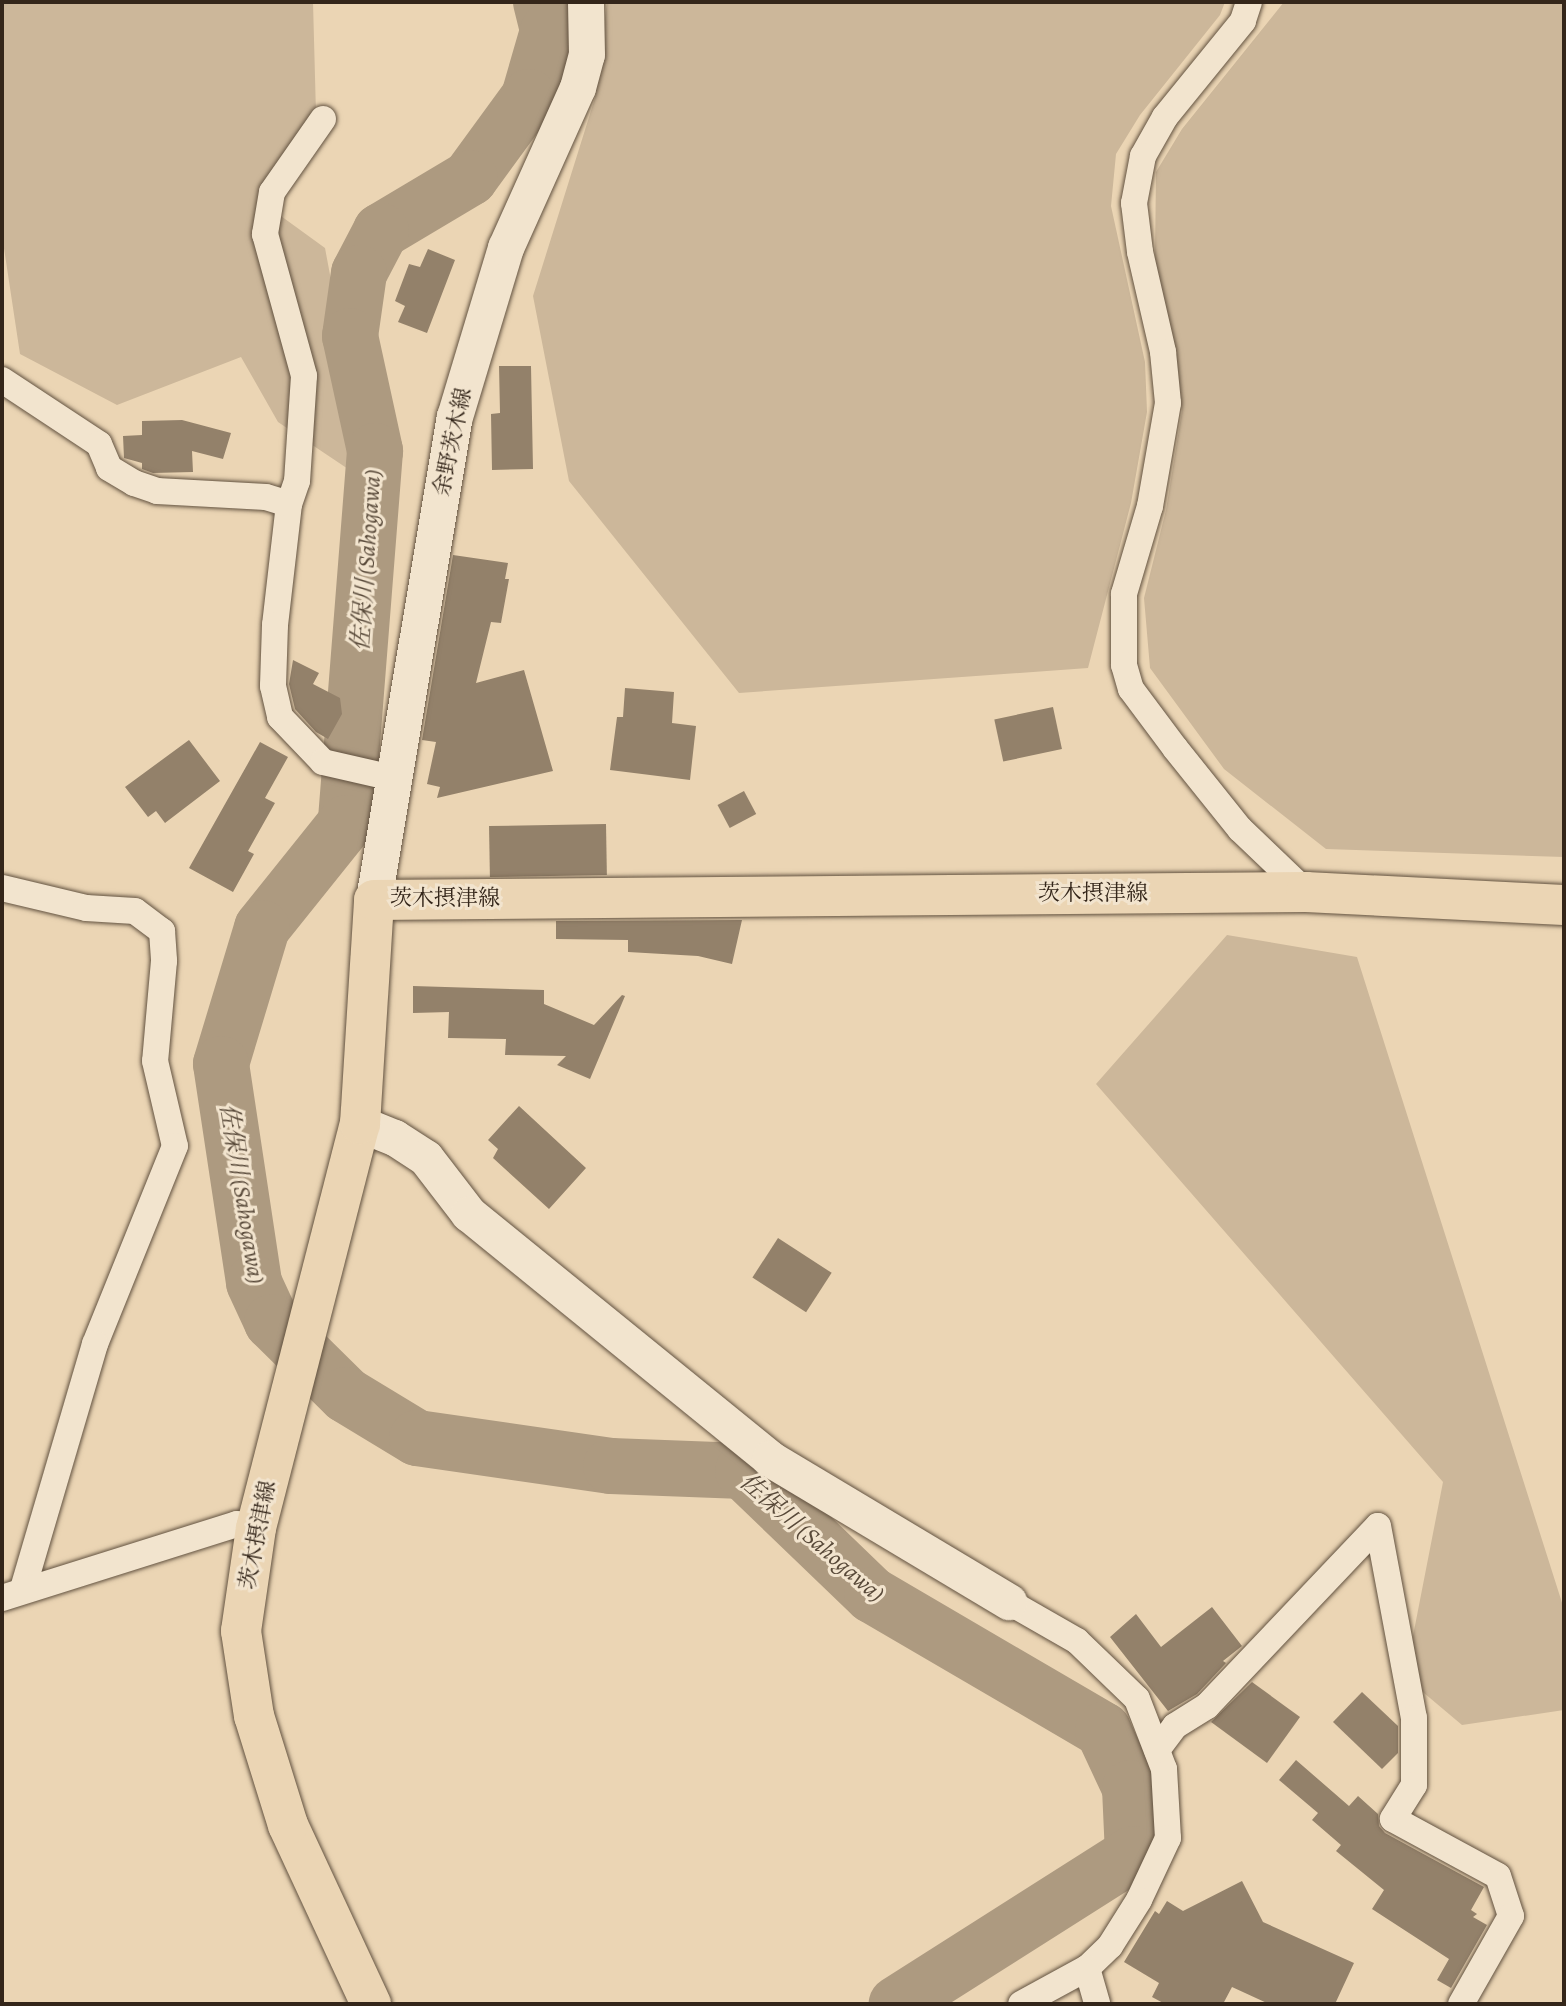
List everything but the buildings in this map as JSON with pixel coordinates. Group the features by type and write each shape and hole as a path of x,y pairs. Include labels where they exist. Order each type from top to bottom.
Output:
{"main road":[{"name":"余野茨木線","path":"374,900 397,779 455,417 506,248 578,88 587,55 586,2"},
{"name":"茨木摂津線","path":"371,2004 288,1825 254,1716 241,1631 256,1528 360,1124 374,900 1306,892 1564,905"},
{"path":"360,1124 395,1138 426,1158 469,1214 770,1459 1009,1602"}],"street":[{"path":"1249,2 1243,21 1165,117 1143,156 1134,203 1140,252 1163,352 1168,403 1150,506 1124,594 1124,665 1131,689 1175,748 1240,829 1306,892"},
{"path":"323,119 272,192 265,234 304,376 297,481 289,504 275,625 273,686 280,717 323,762 397,779"},
{"path":"2,380 99,444 109,468 134,483 157,491 266,497 289,504"},
{"path":"2,888 86,908 135,911 162,931 164,961 155,1061 175,1146 95,1344 12,1593"},
{"path":"12,1593 237,1524 256,1528"},
{"path":"1157,1750 1175,1726 1207,1706 1378,1526 1414,1718 1414,1785 1393,1819 1498,1876 1511,1916 1461,2004"},
{"path":"1009,1602 1077,1641 1137,1699 1164,1769 1168,1838 1139,1900 1110,1946 1087,1968 1021,2004"},
{"path":"1087,1968 1097,2004"}],"shaded area":[{"path":"2,2 313,2 316,114 263,203 325,248 369,483 278,422 241,357 117,405 20,354 2,235"},
{"path":"607,2 1225,2 1220,15 1140,115 1116,154 1111,206 1145,362 1147,412 1131,503 1088,668 739,693 569,481 533,296 595,98"},
{"path":"1284,2 1564,2 1564,857 1326,849 1224,769 1150,668 1144,598 1166,510 1182,411 1155,258 1156,172 1182,129"},
{"path":"1227,935 1357,957 1564,1609 1564,1710 1462,1725 1405,1677 1443,1482 1096,1084"}],"waterway":[{"name":"佐保川 (Sahogawa)","path":"541,2 548,31 529,97 470,178 381,231 359,273 350,336 375,451 346,823 262,928 221,1064 254,1283 272,1322 346,1395 417,1438 611,1466 743,1471 872,1595 1103,1730 1130,1788 1133,1854 897,2004"}]}
